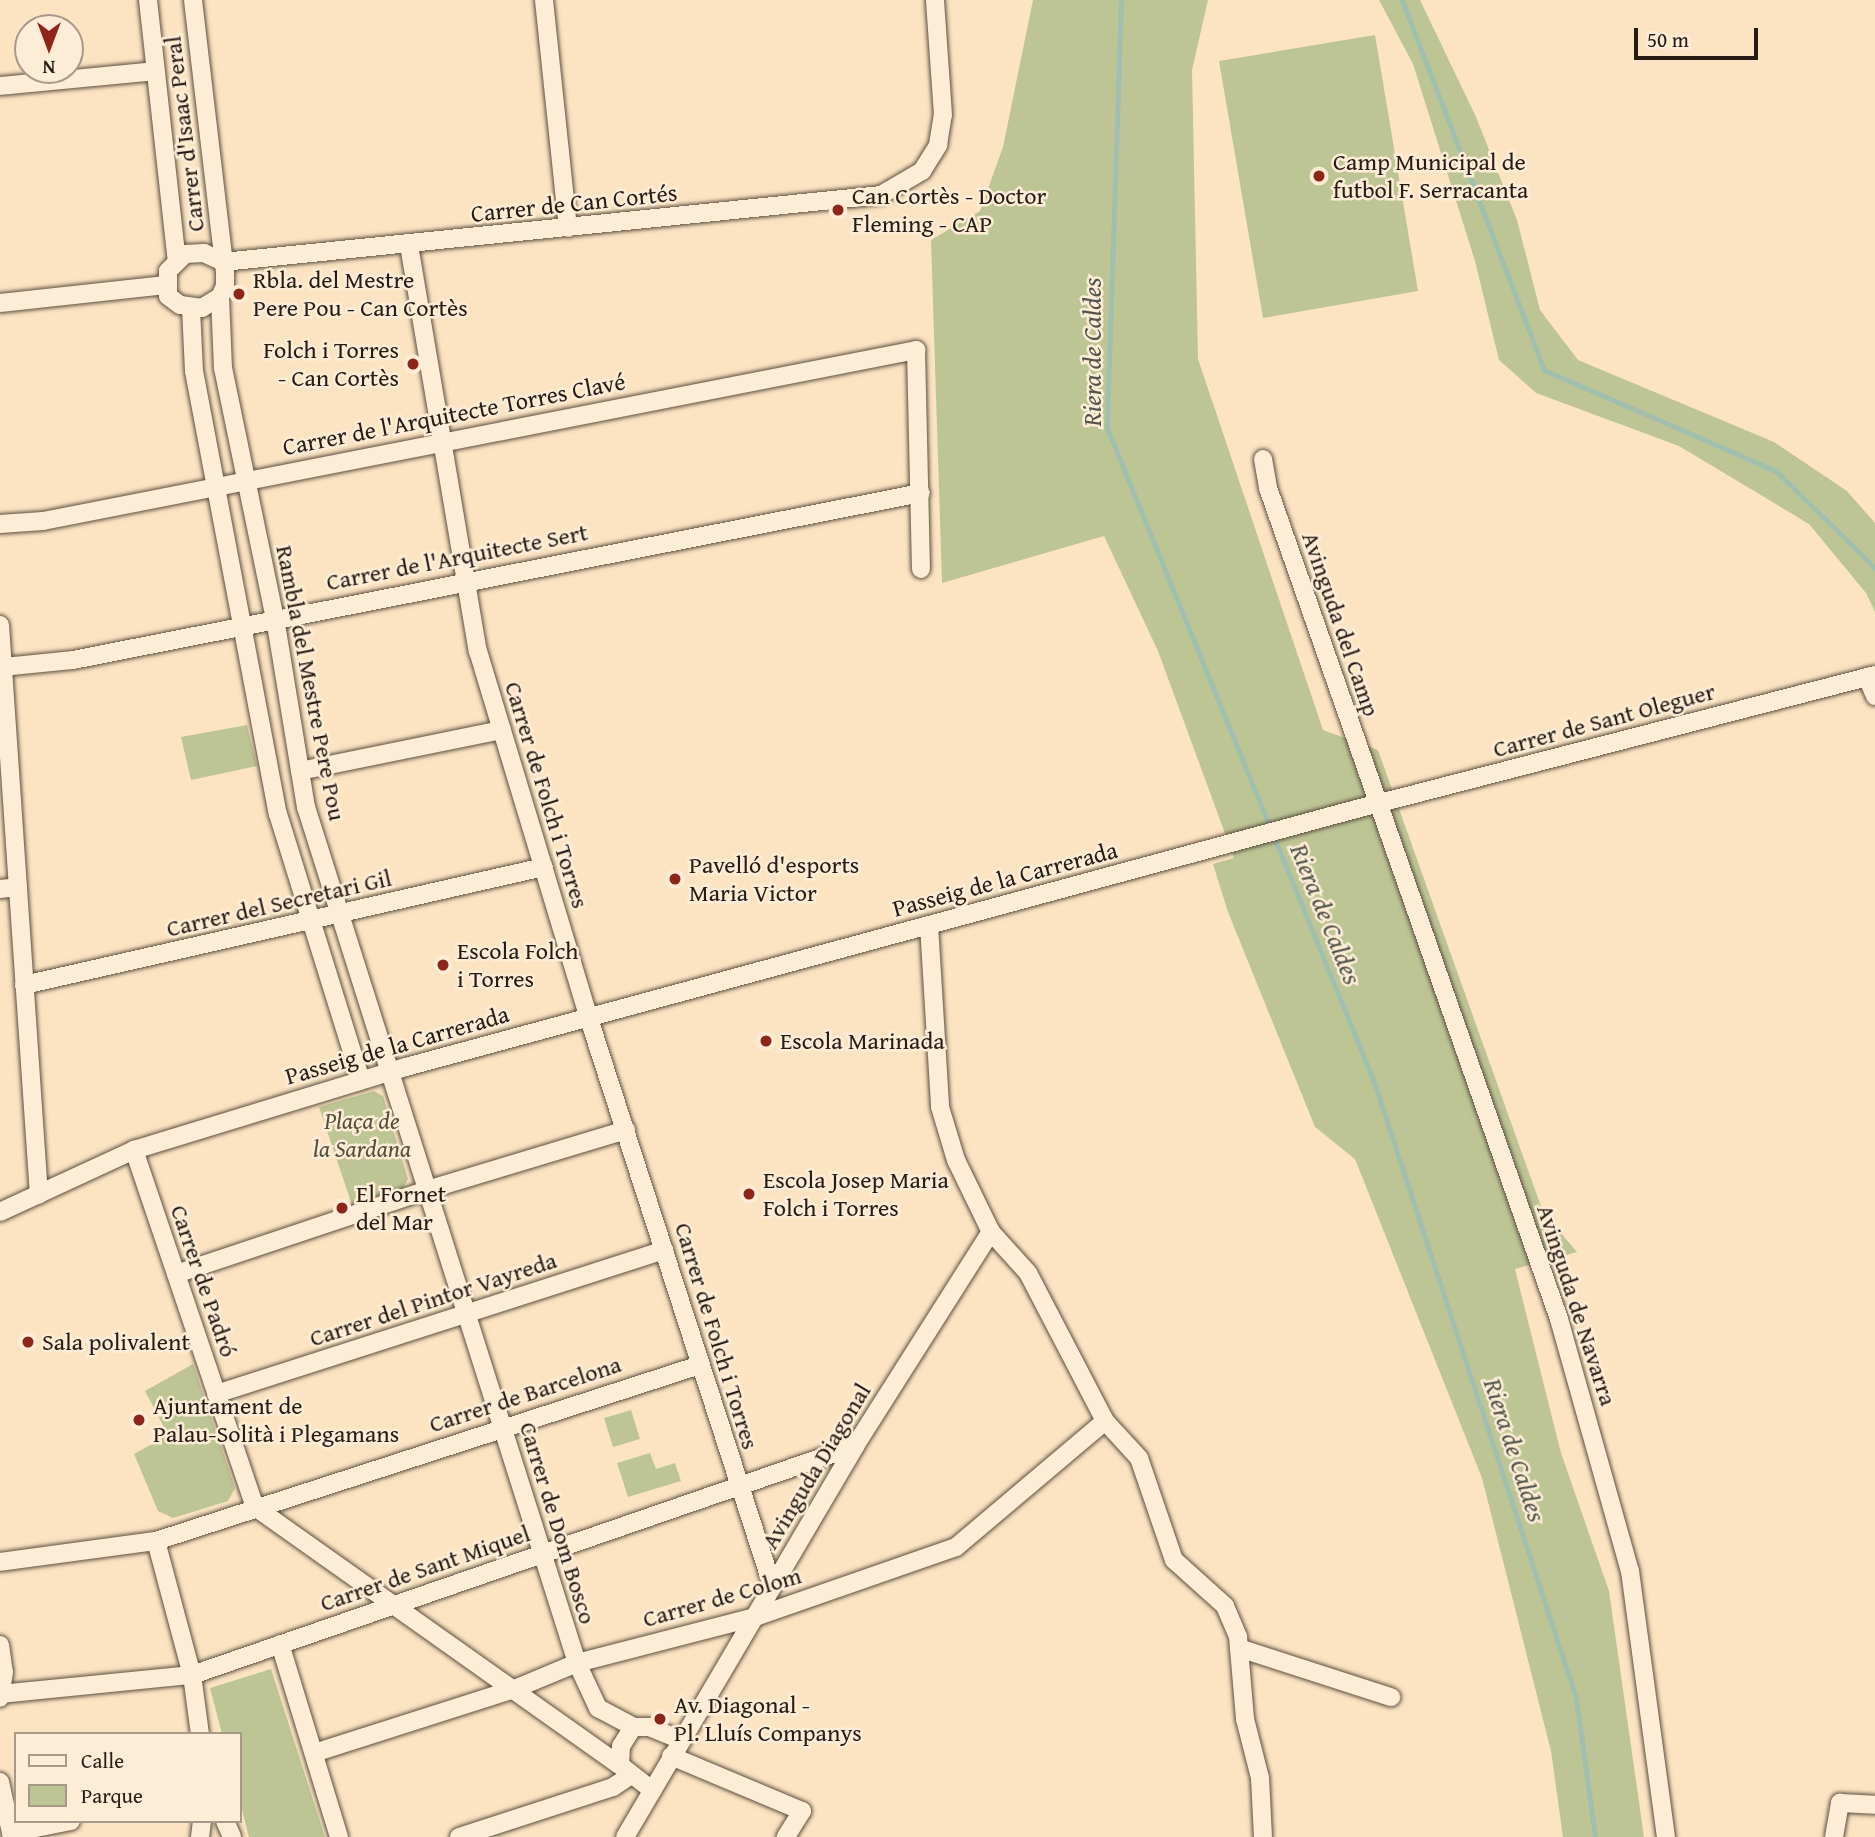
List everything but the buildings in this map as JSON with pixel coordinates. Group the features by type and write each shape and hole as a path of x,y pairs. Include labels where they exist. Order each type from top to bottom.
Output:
{"street":[{"name":"Carrer d'Isaac Peral","path":"148,0 177,261"},
{"name":"Carrer d'Isaac Peral","path":"193,0 223,262"},
{"path":"544,0 568,228"},
{"name":"Carrer de Can Cortés","path":"223,262 881,195 922,171 939,145 943,115 935,0"},
{"path":"0,86 155,71"},
{"name":"Carrer de Folch i Torres","path":"409,245 478,651 589,1015 772,1586"},
{"path":"195,252 223,262 225,286 212,305 191,308 173,301 166,285 168,271 177,261 195,252"},
{"path":"0,303 166,285"},
{"name":"Rambla del Mestre Pere Pou","path":"220,297 223,368 275,618 306,807 391,1071"},
{"path":"191,308 194,372 218,485 278,814 314,921 361,1080"},
{"name":"Carrer de l'Arquitecte Torres Clavé","path":"0,524 43,521 246,479 916,350 921,493"},
{"name":"Avinguda del Camp","path":"1263,459 1268,488 1378,803"},
{"path":"921,493 921,569"},
{"name":"Carrer de l'Arquitecte Sert","path":"3,667 73,660 466,580 921,493"},
{"path":"0,625 9,888 24,985 39,1195"},
{"path":"1871,676 1875,696"},
{"name":"Carrer de Sant Oleguer","path":"1345,812 1871,676"},
{"path":"300,771 502,730"},
{"name":"Avinguda de Navarra","path":"1378,803 1559,1319 1630,1571 1666,1837"},
{"name":"Passeig de la Carrerada","path":"0,1212 134,1150 391,1071 589,1015 1222,848 1345,812"},
{"name":"Carrer del Secretari Gil","path":"24,985 544,867"},
{"path":"929,925 940,1107 956,1160 991,1233 1028,1273 1105,1421 1139,1458 1174,1560 1225,1606 1239,1648 1245,1719 1260,1778 1264,1837"},
{"name":"Carrer de Dom Bosco","path":"391,1071 540,1554 577,1662 598,1708 633,1727 649,1727 682,1741"},
{"path":"176,1274 426,1190 626,1130"},
{"name":"Carrer de Padró","path":"134,1150 254,1507"},
{"name":"Avinguda Diagonal","path":"625,1837 855,1446 991,1233"},
{"name":"Carrer del Pintor Vayreda","path":"216,1394 664,1250"},
{"name":"Carrer de Barcelona","path":"0,1562 156,1541 502,1426 700,1365"},
{"name":"Carrer de Colom","path":"314,1753 512,1690 577,1662 755,1618 956,1547 1105,1421"},
{"name":"Carrer de Sant Miquel","path":"0,1695 192,1675 855,1446"},
{"path":"254,1507 652,1790"},
{"path":"156,1541 192,1675 200,1732"},
{"path":"280,1644 339,1837"},
{"path":"0,1645 0,1695"},
{"path":"1239,1648 1391,1697"},
{"path":"625,1770 618,1755 633,1727"},
{"path":"671,1756 802,1811 786,1837"},
{"path":"459,1837 613,1787 625,1770"},
{"path":"0,1782 11,1835 62,1823"},
{"path":"1835,1837 1840,1803 1875,1805"}],"green space":[{"path":"1033,0 1208,0 1192,70 1198,359 1323,730 1378,750 1543,1212 1577,1252 1515,1269 1561,1453 1609,1591 1644,1837 1563,1837 1551,1751 1482,1478 1355,1159 1315,1127 1228,912 1213,864 1234,858 1158,651 1104,536 942,583 931,240 980,211 1003,147"},
{"path":"1379,0 1420,0 1476,117 1517,220 1540,310 1578,360 1774,442 1847,491 1875,523 1875,612 1866,593 1809,524 1679,446 1536,393 1499,360 1475,261 1413,64"},
{"name":"Camp Municipal de futbol F. Serracanta","path":"1375,35 1418,291 1263,318 1219,61"},
{"path":"247,725 257,766 191,780 181,737"},
{"name":"Plaça de la Sardana","path":"374,1091 383,1096 408,1179 403,1188 352,1205 319,1107"},
{"path":"193,1364 235,1488 228,1501 173,1518 158,1511 134,1454 168,1435 145,1391"},
{"path":"631,1410 640,1439 613,1447 604,1418"},
{"path":"650,1453 656,1469 675,1463 681,1481 628,1497 617,1463"},
{"path":"271,1669 325,1837 249,1837 242,1810 242,1732 221,1732 210,1688"}],"waterway":[{"name":"Riera de Caldes","path":"1121,0 1107,428 1374,1082 1576,1698 1595,1837"},
{"path":"1402,0 1544,370 1776,471 1875,568"}],"place":[{"name":"Camp Municipal de futbol F. Serracanta","path":"1319,176"},
{"name":"Can Cortès - Doctor Fleming - CAP","path":"838,210"},
{"name":"Rbla. del Mestre Pere Pou - Can Cortès","path":"239,294"},
{"name":"Folch i Torres - Can Cortès","path":"413,364"},
{"name":"Pavelló d'esports Maria Victor","path":"675,879"},
{"name":"Escola Folch i Torres","path":"443,965"},
{"name":"Escola Marinada","path":"766,1041"},
{"name":"Escola Josep Maria Folch i Torres","path":"749,1194"},
{"name":"El Fornet del Mar","path":"342,1208"},
{"name":"Sala polivalent","path":"28,1342"},
{"name":"Ajuntament de Palau-Solità i Plegamans","path":"139,1420"},
{"name":"Av. Diagonal - Pl. Lluís Companys","path":"660,1719"}]}
